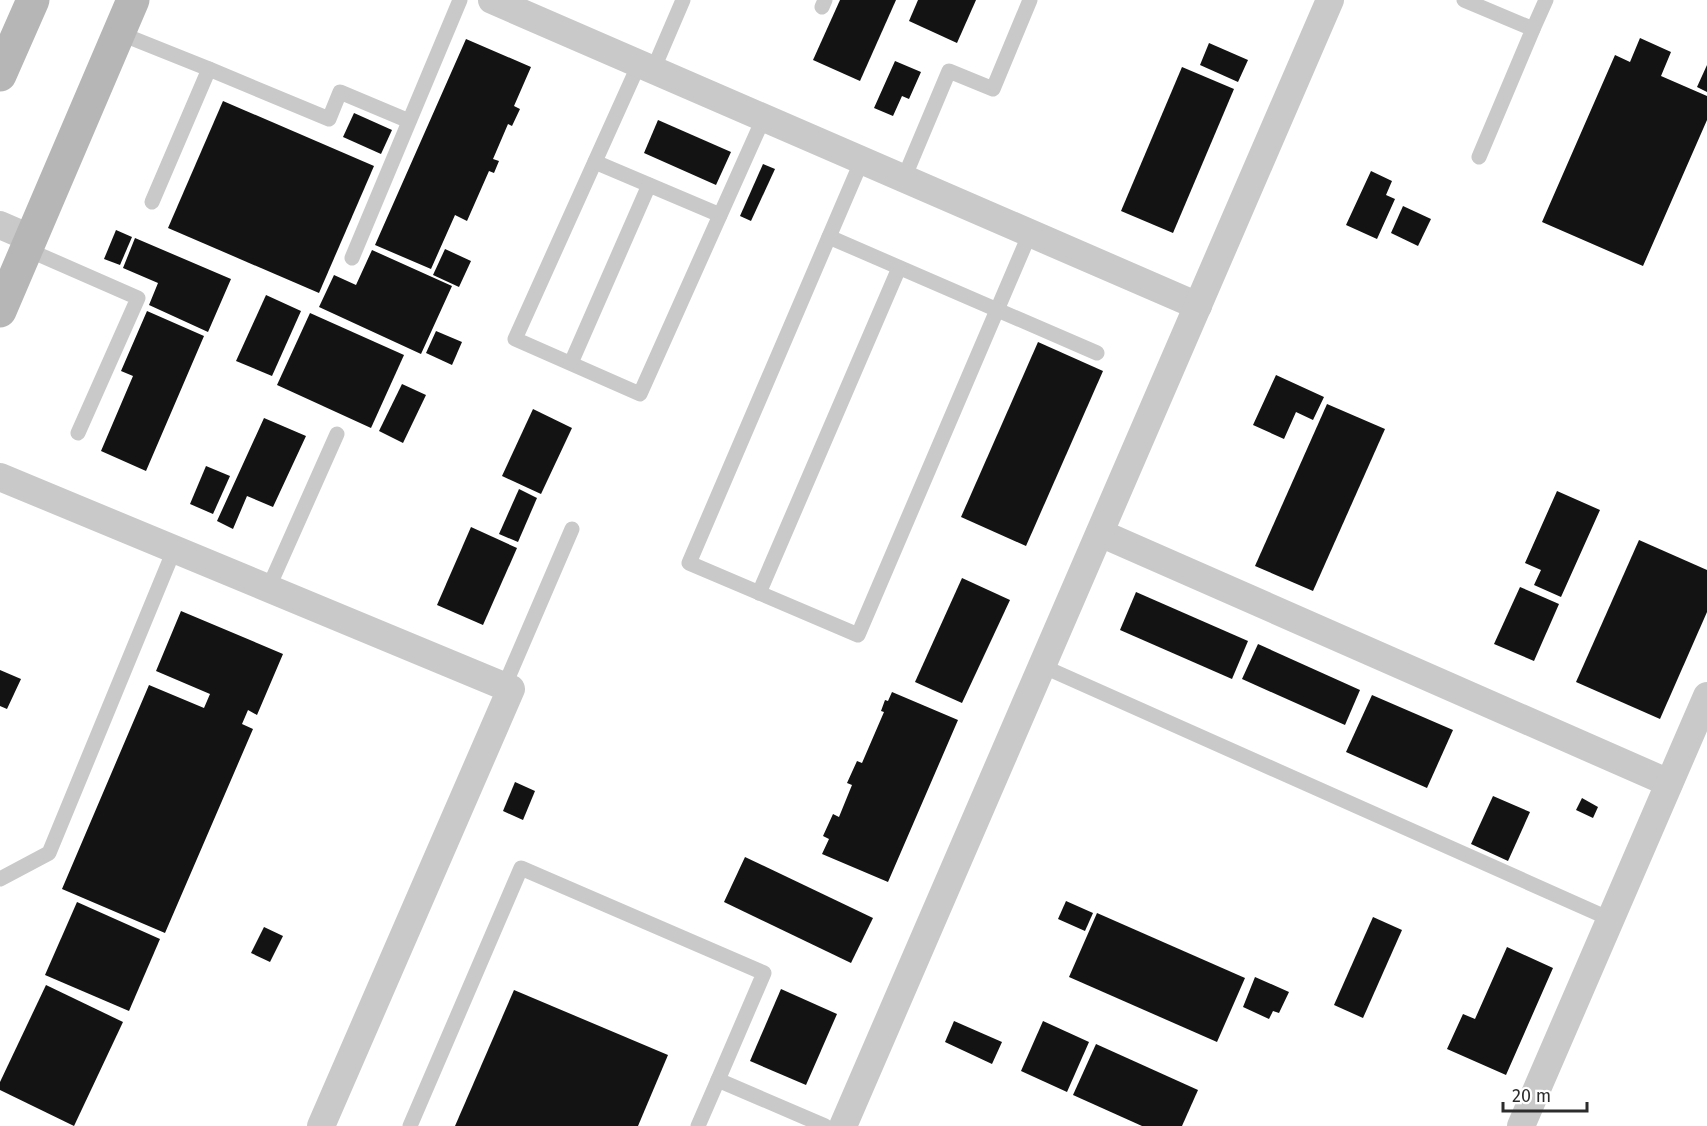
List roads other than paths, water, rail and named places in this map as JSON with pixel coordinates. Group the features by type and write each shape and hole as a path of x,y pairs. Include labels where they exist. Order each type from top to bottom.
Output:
{"street":[{"path":"0,75 33,0"},
{"path":"0,311 133,0"},
{"path":"492,0 1198,306"},
{"path":"843,1126 1330,0"},
{"path":"0,225 28,244"},
{"path":"0,477 511,689 321,1126"},
{"path":"1100,533 1668,783"},
{"path":"1521,1126 1707,696"}],"lane":[{"path":"352,258 460,0"},
{"path":"683,0 595,162 515,339 640,394 764,117"},
{"path":"904,178 949,71 993,89 1030,0"},
{"path":"1464,0 1533,29"},
{"path":"1479,157 1546,0"},
{"path":"119,33 329,119 340,92 409,121"},
{"path":"152,202 209,69"},
{"path":"862,160 689,563 858,635 1030,233"},
{"path":"595,162 720,214"},
{"path":"571,363 649,185"},
{"path":"829,237 1097,353"},
{"path":"28,244 138,298 78,433"},
{"path":"759,593 899,268"},
{"path":"268,588 336,434"},
{"path":"504,687 572,529"},
{"path":"0,879 49,853 174,550"},
{"path":"1042,666 1610,919"},
{"path":"410,1126 521,868 764,973 698,1126"},
{"path":"718,1080 825,1126"}]}
